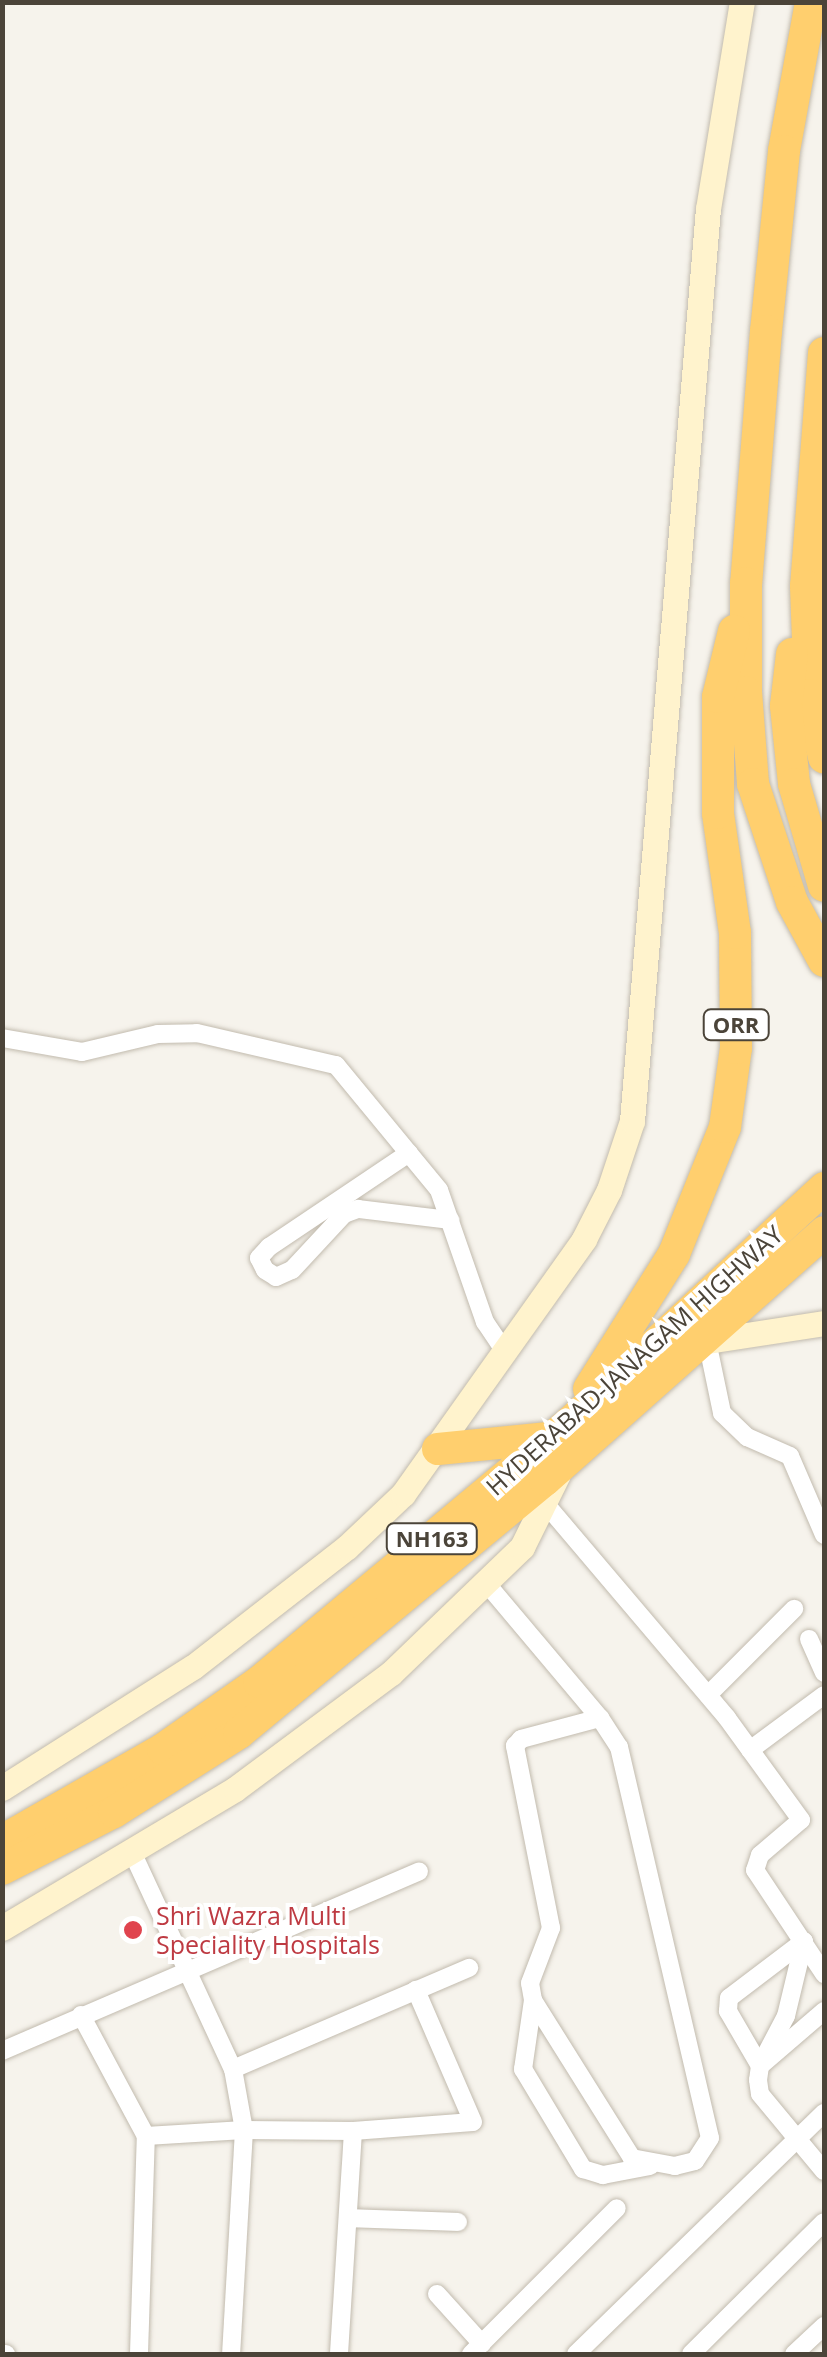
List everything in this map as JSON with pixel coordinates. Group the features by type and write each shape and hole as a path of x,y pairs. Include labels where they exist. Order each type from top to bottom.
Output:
{"highway":[{"name":"ORR","path":"811,2 784,152 746,584 754,784 792,902 824,961"},
{"name":"ORR","path":"800,52 824,19"},
{"path":"824,353 806,586 786,706 794,784 824,886"},
{"name":"ORR","path":"558,1444 674,1254 726,1127 736,1048 735,933 718,813 718,696 746,584"},
{"path":"806,586 810,695 824,757"},
{"name":"HYDERABAD-JANAGAM HIGHWAY","path":"2,1869 114,1812 239,1733 558,1444 824,1188"},
{"name":"HYDERABAD-JANAGAM HIGHWAY","path":"2,1841 164,1749 259,1682 558,1444 700,1342 824,1232"},
{"path":"438,1450 558,1444"}],"street":[{"path":"2,1788 193,1667 347,1547 438,1450 584,1239 632,1121 708,209 742,2"},
{"path":"2,1038 82,1052 158,1034 197,1033 285,1048 336,1065 439,1190 486,1322 504,1350"},
{"path":"409,1152 269,1247 259,1258 265,1270 276,1277 292,1270 344,1214 358,1209 450,1220"},
{"path":"824,1323 700,1342 722,1413 747,1437 790,1456 824,1536"},
{"path":"2,1928 132,1854 348,1708 522,1548 544,1502 558,1444"},
{"path":"544,1502 708,1695 801,1820 760,1855 755,1870 824,1974"},
{"path":"487,1584 600,1718 620,1747 710,2138 695,2161 602,2175 583,2170 523,2069 533,1968 551,1928 514,1746 600,1718"},
{"path":"708,1695 794,1610"},
{"path":"809,1638 824,1673"},
{"path":"750,1750 824,1694"},
{"path":"132,1854 233,2069 244,2130 231,2354"},
{"path":"2,2051 419,1871"},
{"path":"760,2066 726,2005 804,1941"},
{"path":"804,1941 786,2016 760,2066 760,2094 824,2171"},
{"path":"233,2069 469,1968"},
{"path":"146,2136 467,2126 475,2117 416,1990"},
{"path":"532,2000 632,2158 650,2166"},
{"path":"760,2066 824,2011"},
{"path":"81,2015 146,2136 139,2354"},
{"path":"576,2354 824,2114"},
{"path":"339,2354 354,2131"},
{"path":"437,2294 476,2349 617,2208"},
{"path":"348,2218 458,2222"},
{"path":"691,2354 824,2222"},
{"path":"794,2354 824,2326"}],"place":[{"name":"Shri Wazra Multi Speciality Hospitals","path":"133,1930"}]}
